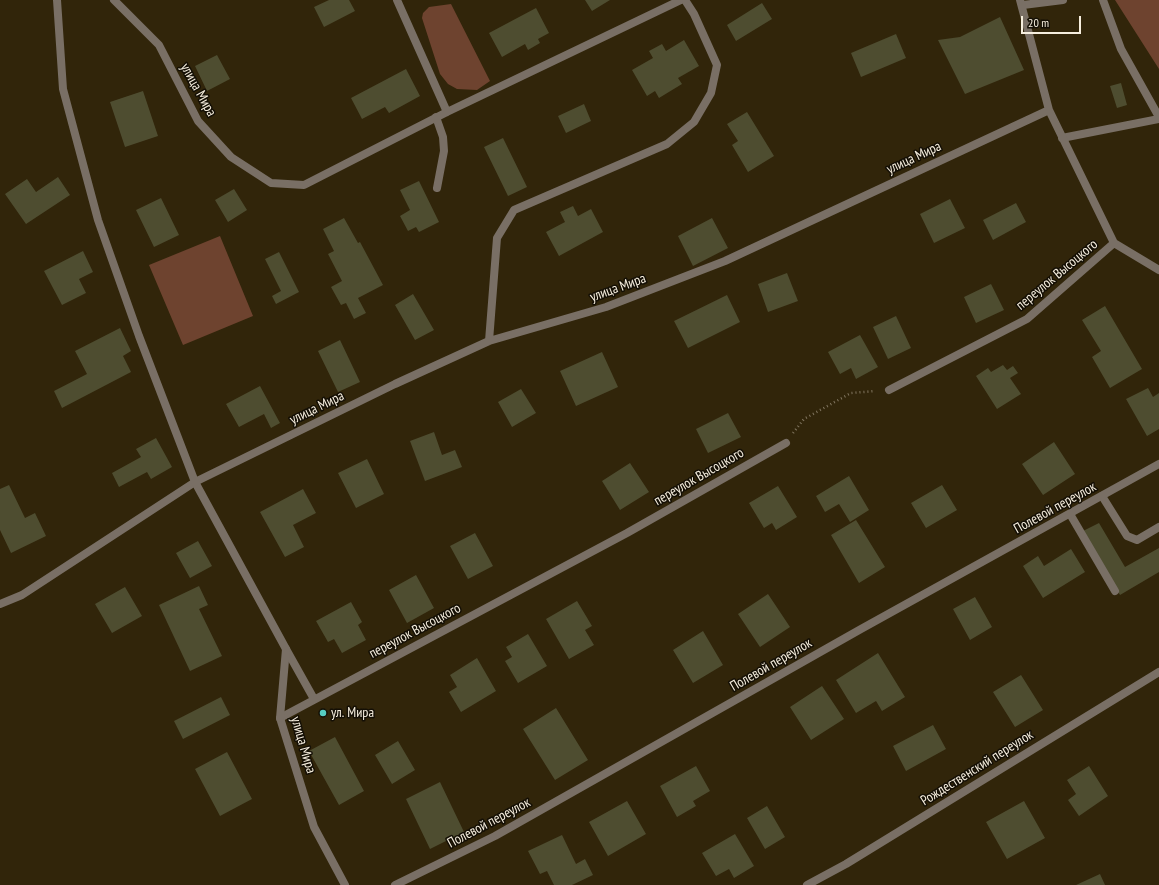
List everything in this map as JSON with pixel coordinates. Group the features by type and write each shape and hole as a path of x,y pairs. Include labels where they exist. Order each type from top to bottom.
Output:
{"street":[{"path":"57,0 63,89 98,220 139,336 195,482 314,699"},
{"name":"улица Мира","path":"114,0 159,45 198,121 231,157 270,183 304,185 436,117 681,0"},
{"path":"397,0 447,112"},
{"path":"489,341 497,238 514,210 667,144 694,122 711,93 718,65 694,14 685,0"},
{"path":"1063,0 1021,3 1049,110 1114,244 1159,270"},
{"path":"1062,138 1159,118 1121,49 1103,0"},
{"name":"улица Мира","path":"0,604 22,595 195,482 388,388 489,341 606,307 725,261 1049,110"},
{"path":"436,117 443,137 444,151 437,188"},
{"name":"переулок Высоцкого","path":"889,390 1027,319 1114,244"},
{"name":"переулок Высоцкого","path":"280,718 627,533 786,442"},
{"name":"Полевой переулок","path":"395,885 495,836 861,629 1159,464"},
{"path":"1102,496 1127,536 1137,540 1159,527"},
{"path":"1070,514 1115,591"},
{"name":"улица Мира","path":"286,649 280,718 314,827 345,885"},
{"name":"Рождественский переулок","path":"807,885 846,864 1159,672"}],"path":[{"path":"786,442 804,419 851,393 889,390"}],"shaded area":[{"path":"1115,0 1159,0 1159,69"},
{"path":"451,4 490,81 477,90 457,89 448,84 440,74 422,18 423,13 429,7"},
{"path":"220,236 253,316 183,345 149,265"}],"building":[{"path":"329,0 349,0 355,11 324,27 314,7"},
{"path":"585,0 610,0 592,11"},
{"path":"762,3 772,19 736,41 727,25"},
{"path":"536,8 549,33 538,39 540,43 528,50 525,44 502,57 489,33"},
{"path":"1000,17 1024,70 965,94 938,40 960,37"},
{"path":"896,34 906,58 861,77 851,53"},
{"path":"684,40 699,66 678,78 682,84 659,98 655,91 647,96 632,70 653,58 649,51 662,44 666,51"},
{"path":"217,55 230,79 207,91 195,66"},
{"path":"406,69 420,96 389,113 385,107 362,119 351,98"},
{"path":"1121,83 1127,105 1117,108 1110,86"},
{"path":"143,91 158,136 125,147 110,102"},
{"path":"584,104 591,121 566,133 558,116"},
{"path":"747,112 774,156 748,172 732,145 738,141 727,124"},
{"path":"503,138 527,187 508,196 484,147"},
{"path":"58,177 70,195 26,224 5,194 27,179 36,192"},
{"path":"419,181 439,222 419,232 416,227 408,231 400,216 410,210 400,190"},
{"path":"234,189 247,210 228,222 215,200"},
{"path":"161,198 179,235 154,247 136,210"},
{"path":"950,199 965,228 934,243 920,214"},
{"path":"1016,203 1026,222 993,240 983,220"},
{"path":"573,206 578,216 591,209 603,232 559,256 546,232 565,222 560,212"},
{"path":"344,218 358,243 360,242 383,285 358,298 366,313 354,319 346,303 341,305 331,287 342,281 328,254 334,251 323,229"},
{"path":"712,218 728,248 693,266 678,236"},
{"path":"83,251 93,272 79,279 86,293 62,305 44,271"},
{"path":"279,252 299,292 276,304 272,296 281,291 265,259"},
{"path":"787,273 798,301 768,312 758,284"},
{"path":"991,284 1004,310 976,323 964,297"},
{"path":"413,294 434,330 415,340 395,305"},
{"path":"727,295 740,322 688,348 674,321"},
{"path":"1105,306 1142,369 1110,388 1092,357 1101,351 1082,320"},
{"path":"896,316 911,348 888,359 873,327"},
{"path":"120,328 131,351 123,356 131,372 62,408 54,391 87,374 75,351"},
{"path":"860,335 878,367 856,379 851,368 840,374 828,352"},
{"path":"340,340 360,382 338,392 318,351"},
{"path":"602,352 618,387 576,406 560,371"},
{"path":"1003,365 1007,370 1013,366 1018,373 1010,378 1021,394 997,409 976,376 988,368 991,372"},
{"path":"260,386 280,423 271,428 264,414 239,427 226,404"},
{"path":"1148,388 1153,397 1159,393 1159,429 1147,436 1126,399"},
{"path":"521,389 536,413 512,427 498,402"},
{"path":"728,413 741,437 708,453 696,429"},
{"path":"434,432 442,455 455,450 462,467 425,481 410,441"},
{"path":"156,438 172,467 151,479 147,472 119,487 112,473 141,457 136,449"},
{"path":"1054,442 1075,474 1043,495 1022,464"},
{"path":"367,459 384,494 356,508 338,473"},
{"path":"630,463 649,492 620,510 602,481"},
{"path":"849,476 869,510 850,522 839,504 825,512 816,496"},
{"path":"9,485 25,518 35,513 46,536 11,553 0,530 0,489"},
{"path":"942,485 957,510 926,528 911,503"},
{"path":"778,486 797,517 776,530 772,523 764,528 749,503"},
{"path":"303,489 316,513 293,525 304,547 285,557 260,512"},
{"path":"856,520 885,567 859,583 831,535"},
{"path":"1099,523 1125,567 1159,548 1159,572 1120,595 1083,531"},
{"path":"475,533 493,566 468,579 450,546"},
{"path":"198,541 212,566 190,578 176,553"},
{"path":"1071,549 1085,572 1043,598 1023,566 1038,556 1044,566"},
{"path":"416,575 434,608 407,623 389,590"},
{"path":"199,586 208,605 199,609 222,656 190,671 159,605"},
{"path":"125,587 142,616 112,633 95,604"},
{"path":"768,594 790,627 760,647 738,614"},
{"path":"975,597 992,627 970,640 953,609"},
{"path":"577,601 592,626 585,630 594,645 569,659 546,619"},
{"path":"351,602 362,622 358,625 366,640 342,653 334,639 328,642 316,621"},
{"path":"703,631 723,665 693,683 673,650"},
{"path":"528,634 547,666 518,683 505,661 512,657 506,647"},
{"path":"878,653 905,697 882,711 876,701 856,713 836,680"},
{"path":"477,658 496,691 461,712 449,692 457,687 450,675"},
{"path":"1021,675 1043,710 1015,727 993,692"},
{"path":"822,686 844,719 811,740 790,707"},
{"path":"221,697 230,715 183,739 174,721"},
{"path":"556,708 588,760 555,780 523,729"},
{"path":"933,725 946,749 906,771 893,746"},
{"path":"335,737 364,791 339,805 309,751"},
{"path":"398,741 415,770 392,784 375,755"},
{"path":"227,752 252,799 220,816 195,769"},
{"path":"696,766 710,791 693,801 696,806 677,817 660,786"},
{"path":"1089,766 1108,796 1079,816 1068,800 1076,794 1067,780"},
{"path":"440,782 464,832 430,849 406,799"},
{"path":"627,801 646,834 608,856 589,822"},
{"path":"1024,801 1045,838 1007,859 986,822"},
{"path":"767,806 785,837 765,849 747,818"},
{"path":"735,834 754,866 734,878 729,869 716,876 702,853"},
{"path":"562,835 576,864 585,859 593,875 572,885 554,885 547,871 540,874 528,851"},
{"path":"1100,874 1105,885 1076,885"}],"place":[{"name":"ул. Мира","path":"323,713"}]}
